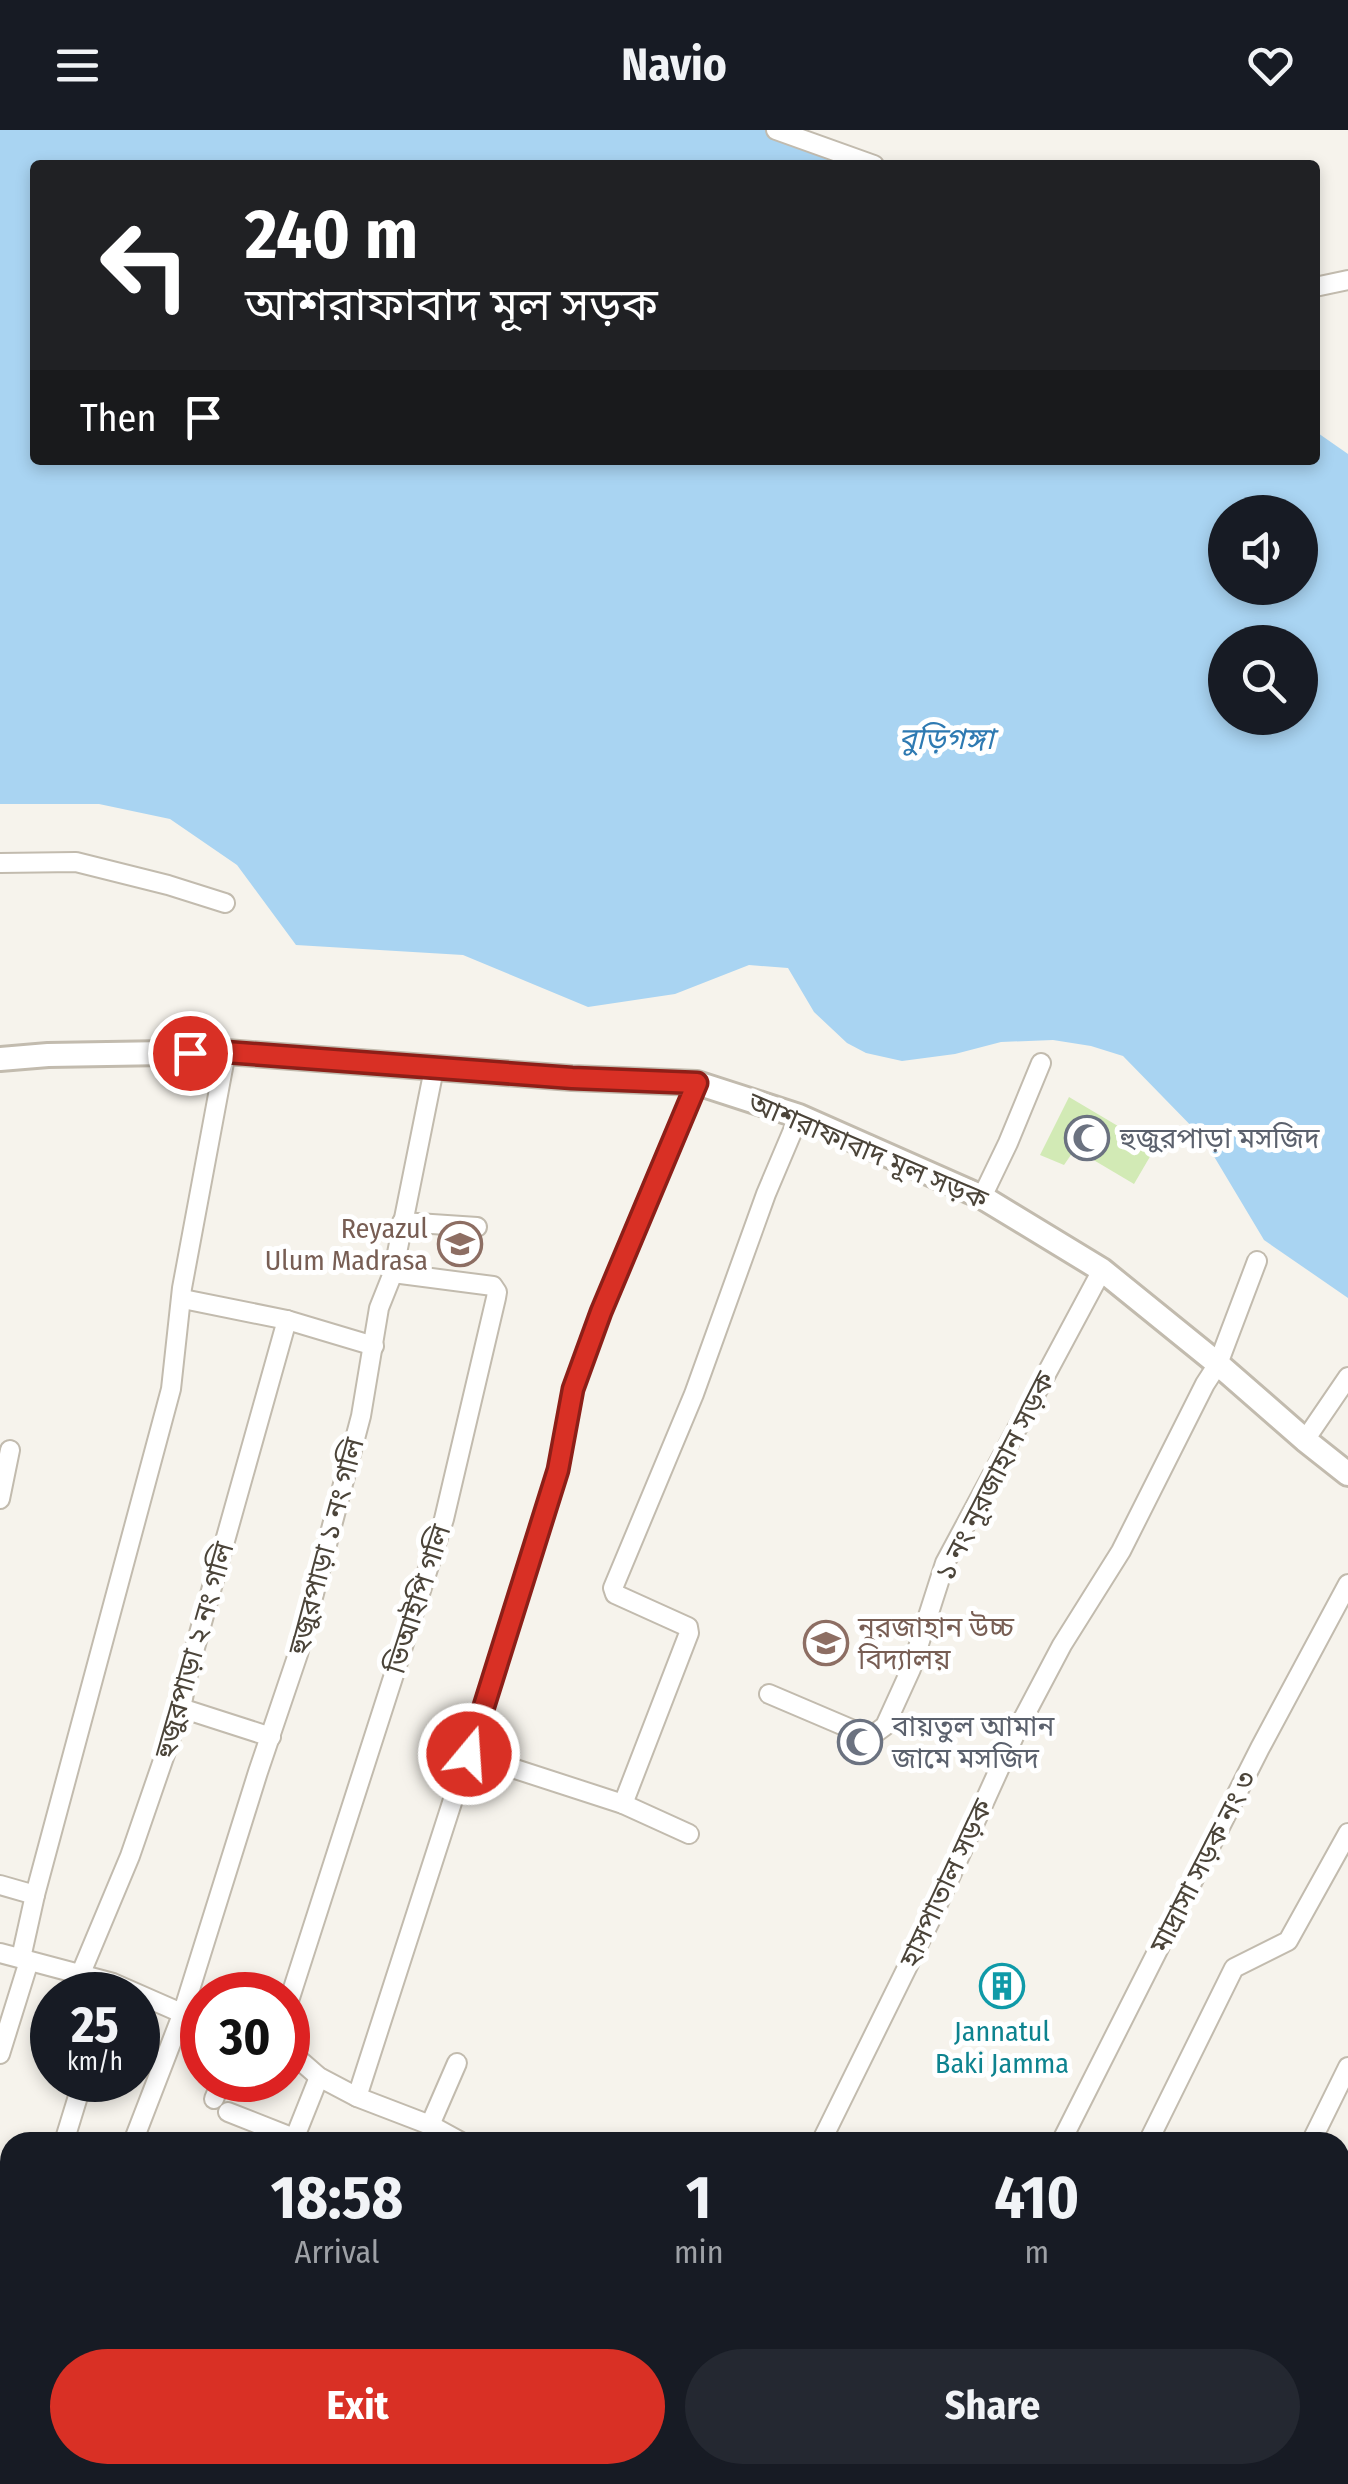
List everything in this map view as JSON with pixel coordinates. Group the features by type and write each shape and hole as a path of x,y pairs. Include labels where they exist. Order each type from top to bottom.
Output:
{"street":[{"path":"776,130 860,160"},
{"path":"1320,286 1348,280"},
{"path":"0,863 76,862 226,903"},
{"path":"1,2049 25,1960 35,1895 171,1389 182,1288 226,1052"},
{"name":"আশরাফাবাদ মূল সড়ক","path":"0,1060 48,1054 226,1052 572,1078 697,1083 799,1116 982,1197 1102,1270 1348,1474"},
{"path":"982,1197 1041,1063"},
{"name":"হুজুরপাড়া ১ নং গলি","path":"196,1972 298,1654 356,1434 379,1308 393,1273 434,1068"},
{"path":"357,2096 558,1470 573,1389 697,1083"},
{"path":"624,1804 689,1633 688,1627 616,1594 613,1588 694,1394 766,1194 799,1116"},
{"path":"402,1222 477,1228"},
{"name":"হাসপাতাল সড়ক","path":"826,2132 932,1917 1016,1732 1062,1645 1121,1551 1218,1364 1258,1262"},
{"name":"১ নং নূরজাহান সড়ক","path":"769,1694 870,1737 885,1726 910,1669 945,1564 1102,1270"},
{"name":"ভিআইপি গলি","path":"298,1972 444,1519 497,1292 493,1286 393,1273"},
{"path":"183,1299 288,1320 374,1346"},
{"name":"হুজুরপাড়া ২ নং গলি","path":"81,1972 130,1856 182,1708 189,1668 288,1320"},
{"path":"1305,1440 1348,1377"},
{"path":"0,1499 10,1450"},
{"name":"মাদ্রাসা সড়ক নং ৩","path":"1066,2132 1348,1584"},
{"path":"182,1708 271,1736"},
{"path":"469,1754 624,1804 689,1834"},
{"path":"1153,2132 1234,1968 1288,1940 1348,1833"},
{"path":"0,1885 35,1895"},
{"path":"0,1953 81,1972"},
{"name":"হুজুরপাড়া ১ নং গলি","path":"138,2132 180,2020"},
{"path":"430,2125 457,2063"},
{"path":"1317,2132 1348,2067"},
{"path":"310,2069 357,2096 442,2132"},
{"path":"297,2132 319,2077"},
{"path":"67,2132 76,2102"},
{"path":"221,2102 277,2132"}],"green space":[{"path":"1069,1097 1155,1148 1134,1184 1075,1149 1064,1165 1040,1155"}],"water":[{"name":"বুড়িগঙ্গা","path":"0,130 773,130 846,160 30,160 30,465 1320,465 1320,434 1348,454 1348,1298 1264,1240 1203,1138 1123,1056 1053,1040 1001,1042 955,1054 902,1061 866,1053 847,1043 814,1012 788,968 749,965 675,994 588,1007 463,955 296,945 237,865 170,819 99,804 0,804"}],"place":[{"name":"হুজুরপাড়া মসজিদ","path":"1087,1138"},
{"name":"Reyazul Ulum Madrasa","path":"460,1244"},
{"name":"নুরজাহান উচ্চ বিদ্যালয়","path":"826,1643"},
{"name":"বায়তুল আমান জামে মসজিদ","path":"860,1742"},
{"name":"Jannatul Baki Jamma","path":"1002,1986"}],"route":[{"path":"190,1053 226,1052 572,1078 697,1083 573,1389 558,1470 469,1754"}]}
